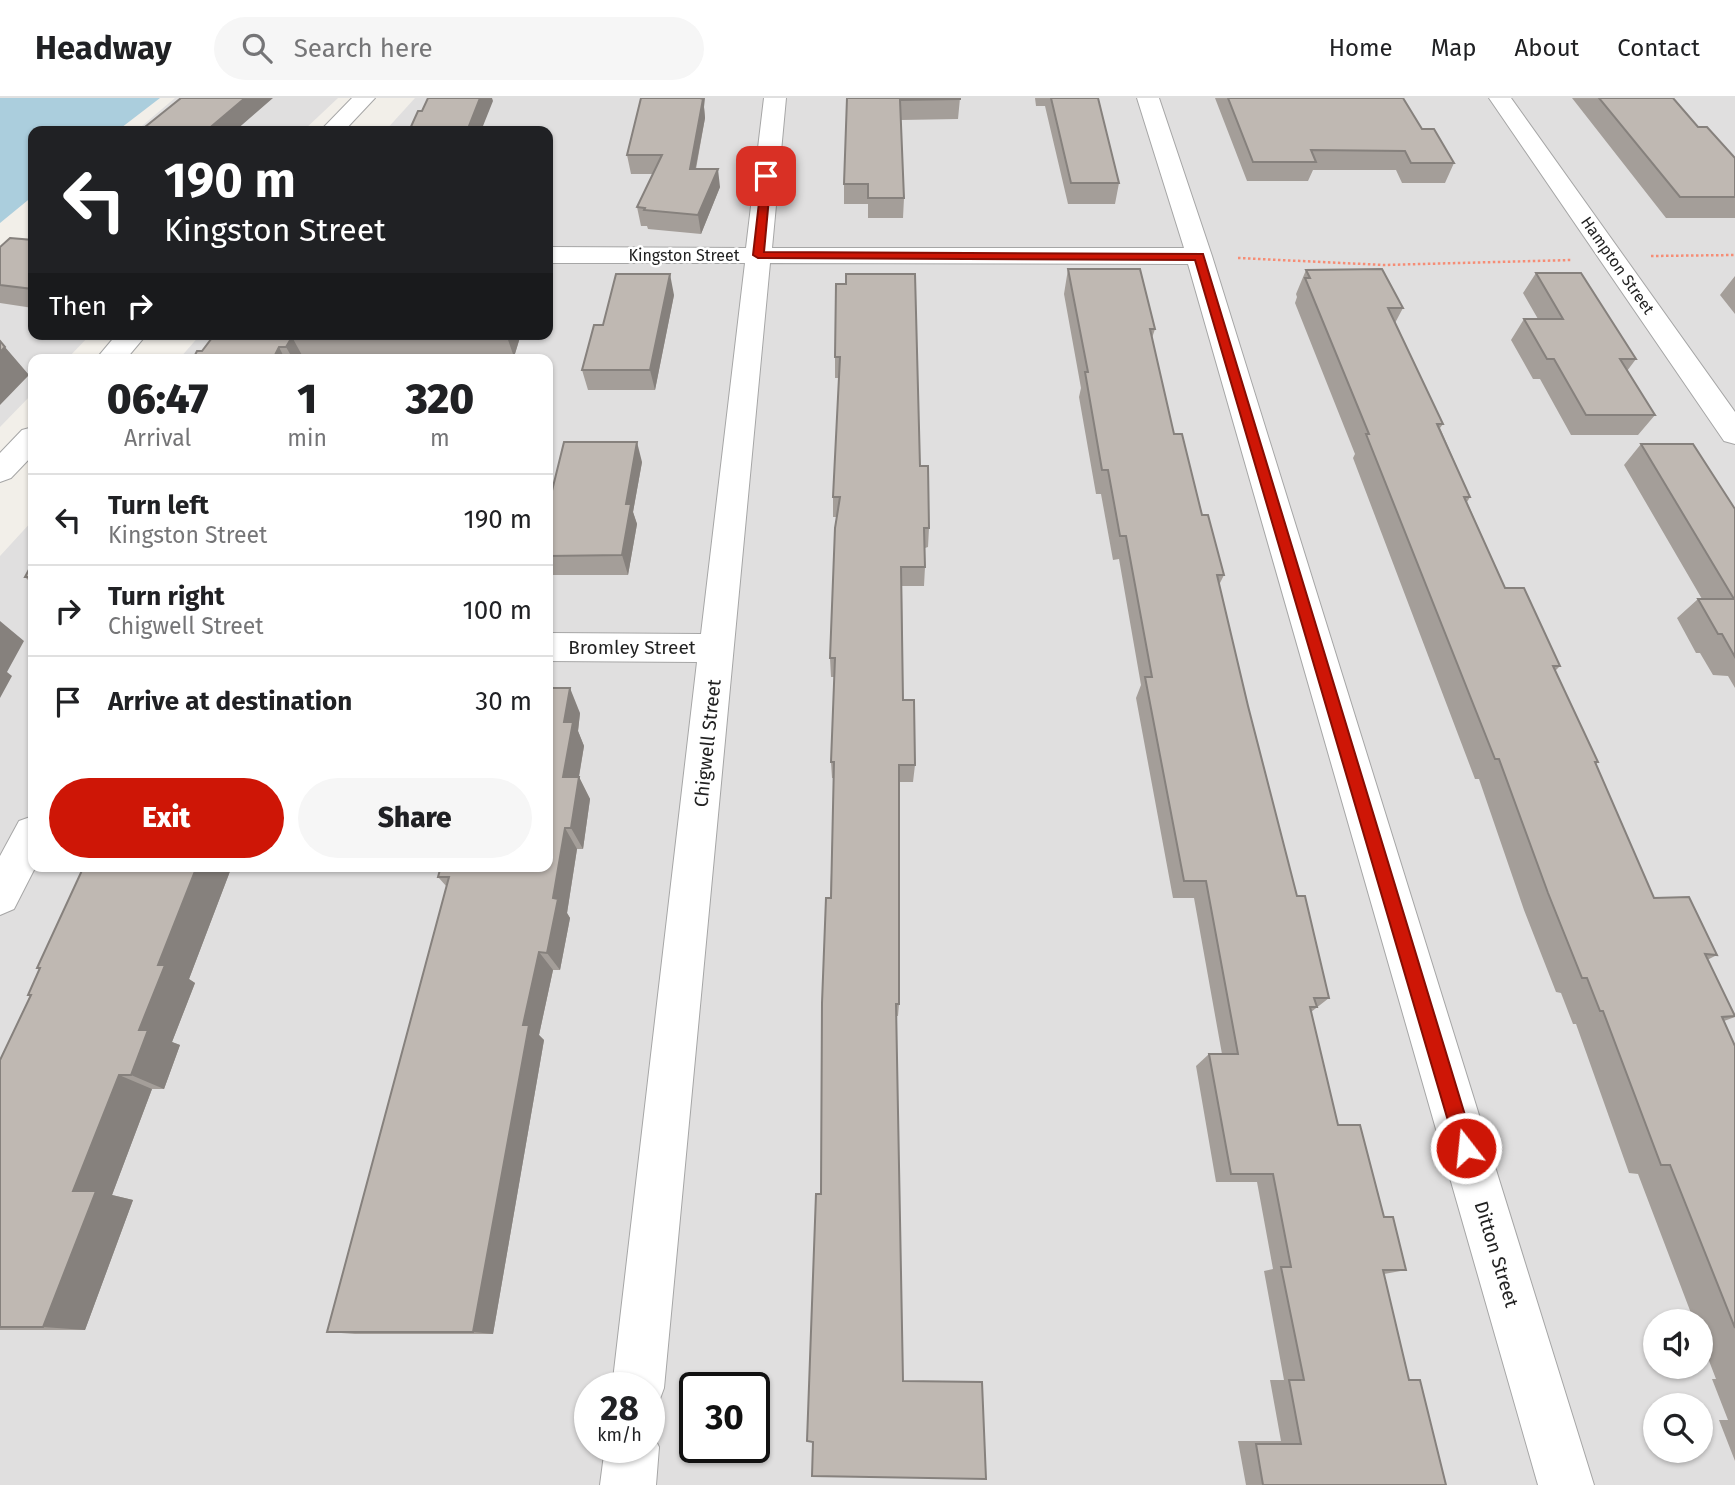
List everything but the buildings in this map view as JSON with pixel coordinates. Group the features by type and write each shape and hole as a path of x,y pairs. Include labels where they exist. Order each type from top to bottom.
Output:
{"street":[{"path":"336,126 364,98"},
{"name":"Chigwell Street","path":"640,1372 775,98"},
{"name":"Ditton Street","path":"1149,98 1199,256 1566,1485"},
{"name":"Hampton Street","path":"1500,98 1735,434"},
{"name":"Kingston Street","path":"553,255 1199,256"},
{"path":"115,354 128,340"},
{"path":"0,471 28,442"},
{"name":"Bromley Street","path":"553,648 716,648"},
{"path":"0,896 28,843"},
{"path":"628,1485 630,1463"}],"path":[{"path":"1199,256 1384,265 1735,255"}],"shaded area":[{"path":"175,98 338,98 308,126 142,126"},
{"path":"415,98 1735,98 1735,1485 0,1485 0,556 28,525 28,872 553,872 553,354 183,354 196,340 553,340 553,126 390,126"},
{"path":"28,240 28,340 85,340 72,354 28,354 28,398 0,427 0,259 9,256"}],"water":[{"path":"0,98 160,98 124,126 28,126 28,200 0,223"}],"route":[{"path":"766,176 758,255 1199,256 1466,1148"}]}
